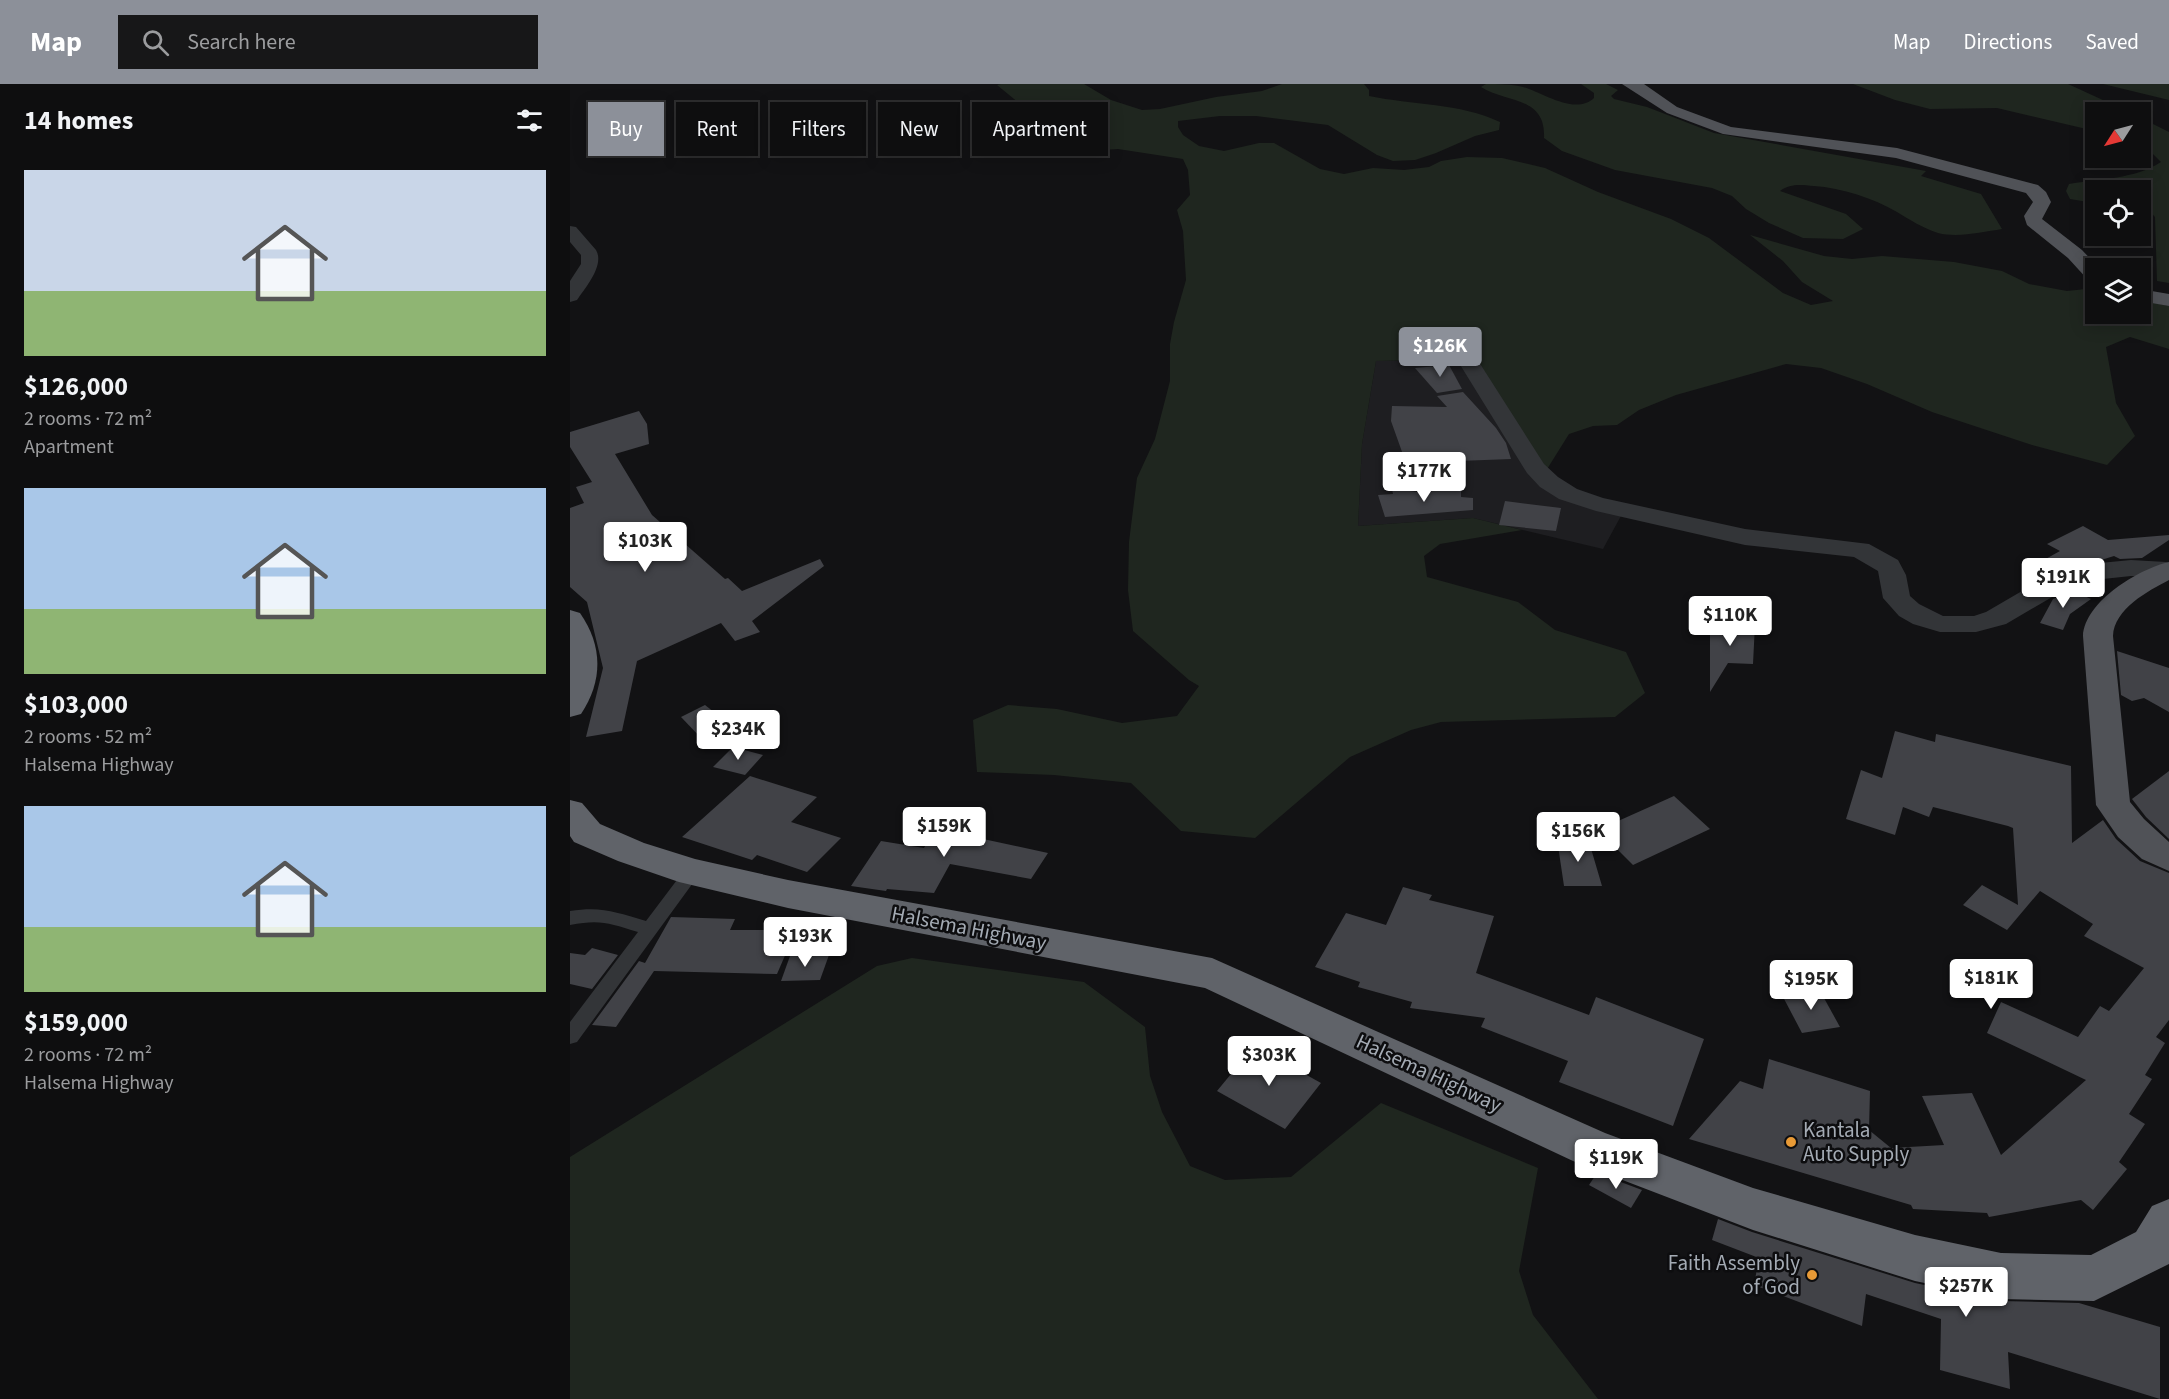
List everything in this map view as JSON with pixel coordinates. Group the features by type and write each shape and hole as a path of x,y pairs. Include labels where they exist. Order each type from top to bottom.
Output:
{"highway":[{"path":"570,707 583,676 580,644 571,622"},
{"name":"Halsema Highway","path":"570,812 587,833 631,852 692,872 788,894 1212,974 1589,1147 1754,1209 1915,1258 2001,1276 2094,1278 2164,1245"}],"main road":[{"path":"1629,84 1638,87 1672,110 1728,131 1886,151 1945,164 2032,189 2040,196 2042,202 2033,216 2033,221 2075,254 2085,265"},
{"path":"2151,297 2169,300"},
{"path":"2167,570 2123,597 2107,610 2098,626 2098,645 2113,805 2131,828 2155,850 2169,858"}],"street":[{"path":"570,231 590,254 590,264 570,296"},
{"path":"1470,363 1535,468 1549,482 1568,494 1596,504 1745,537 1860,550 1889,566 1897,597 1909,610 1940,624 1976,624 1996,618 2049,587 2100,571 2131,568 2167,570"}],"lane":[{"path":"570,1036 692,872"},
{"path":"570,918 593,914 604,915 649,929"}],"shaded area":[{"path":"1084,84 1111,100 1142,110 1160,109 1216,97 1262,91 1282,84 1364,84 1369,90 1369,96 1469,111 1500,122 1499,130 1475,136 1415,160 1393,161 1377,155 1328,125 1256,116 1220,116 1178,121 1178,127 1183,135 1199,146 1224,151 1259,143 1274,143 1320,169 1344,174 1373,168 1404,170 1429,167 1441,161 1467,157 1502,158 1545,168 1598,192 1671,219 1709,238 1783,293 1811,305 1833,301 1802,282 1783,261 1750,235 1824,256 1852,259 1882,256 1954,262 2002,271 2029,284 2067,291 2085,289 2085,324 2151,324 2151,302 2169,306 2169,349 2130,337 2106,347 2116,403 2135,436 2107,465 2032,445 1932,412 1867,384 1821,368 1786,364 1676,395 1639,410 1617,425 1593,426 1569,434 1539,482 1459,359 1376,361 1362,444 1358,526 1473,518 1522,530 1440,544 1424,556 1427,577 1518,602 1555,630 1626,652 1645,693 1615,717 1441,722 1411,730 1350,757 1255,838 1181,831 1131,783 1054,775 977,772 973,720 1008,705 1057,709 1122,723 1177,716 1199,686 1133,631 1128,590 1129,542 1137,478 1155,439 1170,381 1170,344 1186,280 1183,231 1177,210 1190,195 1188,170 1183,159 1118,149 1108,150 1108,102 1018,102 997,85"},
{"path":"1486,84 1523,87 1568,104 1578,105 1594,98 1594,93 1581,84 1606,84 1618,90 1611,96 1614,99 1647,107 1714,133 1926,171 1921,176 1981,194 2002,229 1962,235 1938,233 1878,202 1857,194 1825,187 1800,185 1784,188 1780,191 1846,214 1863,229 1843,239 1803,238 1769,223 1746,209 1732,196 1712,188 1615,170 1562,151 1544,138 1543,124 1539,115 1532,108 1481,87"},
{"path":"1853,84 2068,84 2107,102 2085,102 2085,129 1997,108 1930,109 1895,100"},
{"path":"2103,84 2169,84 2169,100"},
{"path":"2151,123 2169,132 2169,283 2157,281 2155,217 2151,212 2151,180 2097,180 2128,175 2151,168 2161,162 2151,153"},
{"path":"2085,182 2085,202 2070,199 2066,191 2069,184"},
{"path":"1459,359 1539,482 1622,514 1603,549 1473,518 1358,526 1362,444 1376,361"},
{"path":"912,958 1084,982 1145,1027 1150,1076 1162,1112 1190,1166 1225,1180 1291,1177 1381,1103 1538,1168 1519,1271 1533,1315 1598,1399 570,1399 570,1157 877,966"}],"building":[{"path":"1449,365 1462,389 1437,393 1415,368"},
{"path":"1463,392 1496,428 1506,443 1511,459 1406,463 1391,421 1392,406 1447,407 1437,396"},
{"path":"639,411 647,424 649,444 615,454 652,515 725,579 728,578 742,591 820,559 824,566 752,621 760,632 735,641 721,623 637,661 622,731 586,737 603,668 587,602 570,587 570,508 584,503 576,487 592,482 570,447 570,432"},
{"path":"1392,489 1418,492 1461,489 1461,497 1473,498 1473,510 1385,517 1378,495 1393,494"},
{"path":"1505,501 1561,508 1556,531 1499,525"},
{"path":"2083,526 2108,540 2169,535 2169,540 2142,558 2120,559 2114,556 2063,572 2042,561 2060,551 2047,544"},
{"path":"2073,591 2091,599 2070,614 2063,630 2040,623 2053,599"},
{"path":"1710,621 1755,624 1753,664 1728,663 1710,692"},
{"path":"2117,651 2169,668 2169,712 2144,698 2132,701 2121,695"},
{"path":"705,705 729,724 703,740 681,717"},
{"path":"1895,731 1935,742 1936,734 2071,766 2072,843 2103,820 2116,839 2140,861 2169,873 2169,1020 2156,1037 2165,1043 2145,1075 2152,1079 2129,1114 2145,1124 2119,1162 2127,1169 2093,1210 2081,1200 1989,1217 1987,1213 1913,1209 1911,1205 1689,1139 1740,1081 1763,1089 1769,1059 1870,1091 1869,1130 1891,1148 1944,1145 1922,1096 1972,1093 2001,1155 2086,1080 1987,1033 2001,1002 2078,1037 2100,1006 2109,1011 2144,968 2084,936 2093,924 2040,891 2007,930 1963,905 1982,885 2018,905 2013,828 1933,807 1929,817 1903,807 1895,835 1846,819 1861,770 1882,778"},
{"path":"733,747 763,755 745,775 713,767"},
{"path":"2169,771 2169,839 2146,817 2132,799"},
{"path":"750,776 817,797 791,822 841,838 807,872 757,855 752,860 682,837"},
{"path":"1674,796 1710,829 1633,865 1598,830"},
{"path":"947,808 973,810 960,834 1048,853 1031,879 950,864 934,893 887,889 886,891 851,886 881,841 924,848"},
{"path":"1587,835 1602,886 1564,886 1557,839 1578,839"},
{"path":"1403,887 1432,895 1429,900 1494,916 1476,973 1589,1015 1596,997 1704,1039 1673,1126 1559,1082 1568,1061 1481,1027 1485,1018 1410,1008 1412,1002 1358,987 1360,982 1315,967 1346,913 1386,925"},
{"path":"671,917 735,919 730,930 796,930 777,974 654,971 616,1027 592,1025 639,961 645,963"},
{"path":"592,948 618,955 592,989 570,984 570,953 585,955"},
{"path":"829,955 820,980 781,981 790,956"},
{"path":"1819,989 1840,1027 1802,1033 1782,995"},
{"path":"1254,1046 1321,1083 1285,1129 1217,1091"},
{"path":"1597,1173 1642,1190 1631,1208 1589,1185"},
{"path":"1718,1219 1752,1232 1915,1283 2001,1301 2079,1303 2160,1327 2160,1399 2008,1352 2010,1389 1940,1370 1941,1319 1866,1294 1862,1326 1754,1285 1759,1258 1712,1240"}],"place":[{"name":"Kantala Auto Supply","path":"1791,1142"},
{"name":"Faith Assembly of God","path":"1812,1275"}]}
